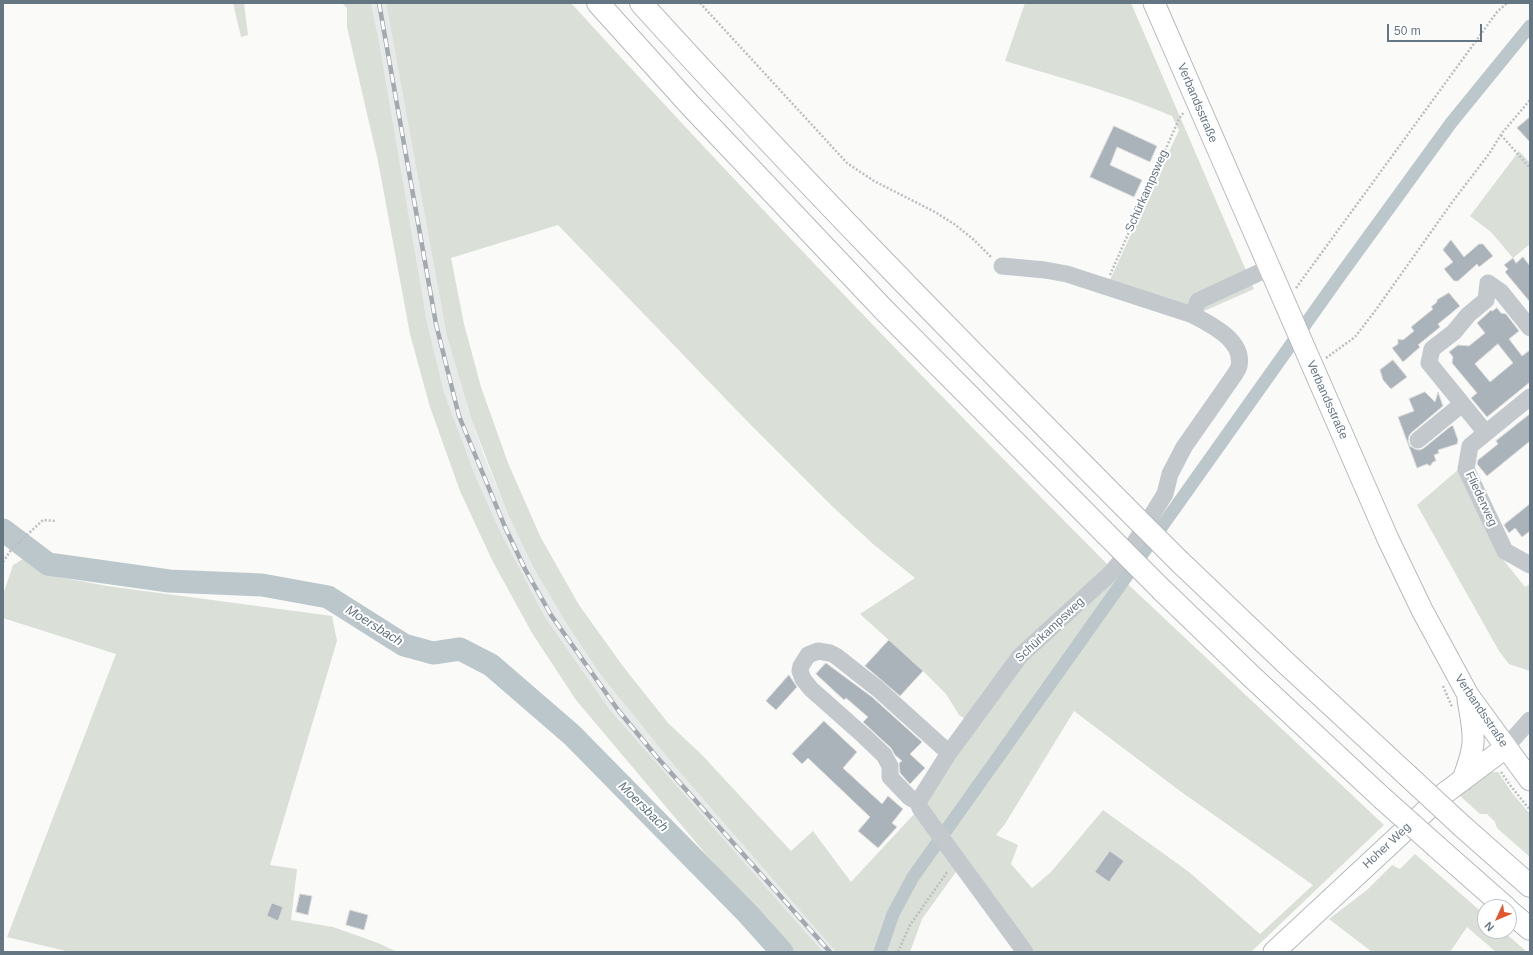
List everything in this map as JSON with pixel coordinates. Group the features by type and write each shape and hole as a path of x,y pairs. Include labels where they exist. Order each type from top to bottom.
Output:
{"highway":[{"path":"598,3 695,110 885,311 1162,590 1250,675 1382,798 1496,899"},
{"path":"641,3 718,88 910,288 1180,562 1287,664 1462,826 1530,886"},
{"path":"1517,918 1530,929"}],"main road":[{"name":"Verbandsstraße","path":"1154,3 1269,268 1290,302 1311,362 1388,539 1422,610 1468,695 1505,748 1530,780"},
{"path":"1463,780 1473,744 1473,728 1468,695"},
{"name":"Hoher Weg","path":"1274,952 1445,793 1505,748"}],"street":[{"name":"Schürkampsweg","path":"918,802 949,754 1020,656 1112,572 1134,544 1165,494 1172,469 1184,446 1233,377 1239,365 1238,352 1232,341 1212,325 1193,315 1067,274 1045,270 1002,266"},
{"path":"1193,315 1198,301 1269,268"},
{"path":"1486,433 1429,363 1432,349 1454,332 1468,315 1486,300 1488,283 1501,292 1530,328"},
{"name":"Fliederweg","path":"1528,558 1505,551 1466,469 1470,446 1530,397"},
{"path":"1418,440 1462,404"},
{"path":"949,754 878,689 836,656 830,653 818,651 808,655 803,662 800,671 803,679 811,690 884,755 890,766 890,777 909,797 918,802 920,808 934,829 1025,952"},
{"name":"Hoher Weg","path":"1505,748 1530,720"},
{"name":"Hoher Weg","path":"1505,748 1530,730"}],"path":[{"path":"700,3 847,163 874,181 935,212 954,224 972,239 986,254 1002,266"},
{"path":"1290,302 1497,12 1507,3"},
{"path":"1311,362 1355,337 1448,207 1530,100"},
{"name":"Schürkampsweg","path":"1105,286 1178,119 1186,110 1198,104"},
{"path":"1501,136 1530,168"},
{"path":"3,562 11,550 43,520 56,521"},
{"path":"898,952 910,924 956,859"}],"shaded area":[{"path":"233,3 244,3 248,35 241,37"},
{"path":"342,3 371,3 379,41 427,322 444,392 476,478 501,533 545,617 610,710 823,952 793,952 704,852 576,700 532,633 492,560 460,491 430,407 410,334 378,161 347,27 347,8"},
{"path":"371,3 386,3 447,337 483,453 507,512 533,567 566,623 600,674 677,769 836,952 823,952 610,710 545,617 501,533 476,478 444,392 427,322 379,41"},
{"path":"386,3 571,3 837,288 1109,566 967,720 959,715 946,694 923,671 860,614 915,578 873,544 833,507 746,420 558,225 451,258 464,324 481,387 508,463 541,538 579,605 622,665 668,723 702,755 791,851 813,831 851,882 916,812 958,869 922,919 910,952 836,952 677,769 600,674 566,623 533,567 507,512 472,421 447,337"},
{"path":"1025,3 1131,3 1254,289 1184,320 1104,293 1179,130 1172,116 1152,108 1089,86 1005,61"},
{"path":"1519,151 1530,163 1530,244 1513,258 1491,232 1470,216"},
{"path":"1459,469 1501,557 1525,587 1530,584 1530,671 1509,664 1499,651 1417,505"},
{"path":"23,559 59,577 107,586 332,616 337,641 270,865 297,869 291,920 333,927 378,943 397,952 70,952 7,937 116,654 3,618 3,595 13,565"},
{"path":"1116,573 1384,825 1251,952 1032,952 924,805 1024,658","holes":["1074,711 1180,791 1313,885 1260,934 1189,872 1103,810 1051,872 1032,888 1011,864 1018,845 996,835 1005,824"]},
{"path":"1498,772 1513,794 1530,814 1530,857 1497,828 1495,822 1487,814 1480,814 1459,795 1484,775"},
{"path":"1415,854 1477,908 1477,936 1467,927 1450,952 1372,952 1329,919 1367,890 1392,865 1400,869"},
{"path":"1481,939 1512,939 1527,952 1496,952"}],"building":[{"path":"1530,117 1530,142 1517,128"},
{"path":"1114,126 1157,146 1150,162 1117,147 1110,165 1142,180 1134,197 1090,177"},
{"path":"1451,240 1464,257 1479,244 1483,244 1493,256 1479,267 1477,264 1458,281 1454,281 1444,269 1453,262 1443,250"},
{"path":"1523,257 1530,266 1530,302 1505,272 1508,269 1504,265 1513,258 1516,263"},
{"path":"1449,293 1460,306 1438,324 1440,327 1418,345 1420,347 1403,362 1392,348 1398,344 1398,339 1403,340 1414,331 1411,327 1433,309 1431,307 1437,302 1437,300"},
{"path":"1497,308 1501,313 1506,314 1519,331 1509,339 1522,356 1530,350 1530,382 1487,417 1471,398 1477,393 1452,363 1453,357 1449,352 1458,345 1469,346 1485,333 1477,323 1491,310 1492,311","holes":["1498,344 1513,363 1490,382 1475,364"]},
{"path":"1393,360 1407,377 1391,389 1383,380 1380,370"},
{"path":"1425,392 1435,402 1438,392 1443,406 1411,433 1408,441 1410,446 1420,450 1451,426 1453,426 1458,440 1457,444 1438,450 1439,453 1434,455 1436,461 1430,466 1427,464 1417,468 1398,417 1414,411 1409,399"},
{"path":"1530,414 1530,441 1487,476 1477,464 1478,460 1498,444 1496,441"},
{"path":"1530,504 1530,531 1522,537 1515,528 1509,533 1504,525"},
{"path":"889,640 923,671 900,696 865,666"},
{"path":"826,663 872,697 922,742 910,754 925,768 910,784 900,773 899,763 902,761 895,755 891,748 863,722 868,717 846,698 844,700 816,674"},
{"path":"789,675 797,687 776,710 766,701"},
{"path":"824,721 857,752 843,768 882,804 888,796 903,809 892,823 897,827 878,848 858,831 870,817 808,758 802,764 792,754"},
{"path":"1110,851 1124,861 1109,882 1095,872"},
{"path":"300,894 312,896 308,915 296,912"},
{"path":"272,903 283,907 278,921 267,916"},
{"path":"350,910 368,915 364,930 346,925"}],"waterway":[{"path":"880,952 893,914 913,877 1339,277 1451,123 1530,26"},
{"name":"Moersbach","path":"3,530 48,564 169,581 262,585 328,597 404,645 433,653 460,649 491,665 572,735 748,914 782,952"}],"railway":[{"path":"379,3 436,324 459,416 505,527 525,569 551,615 618,710 656,756 830,952"}]}
